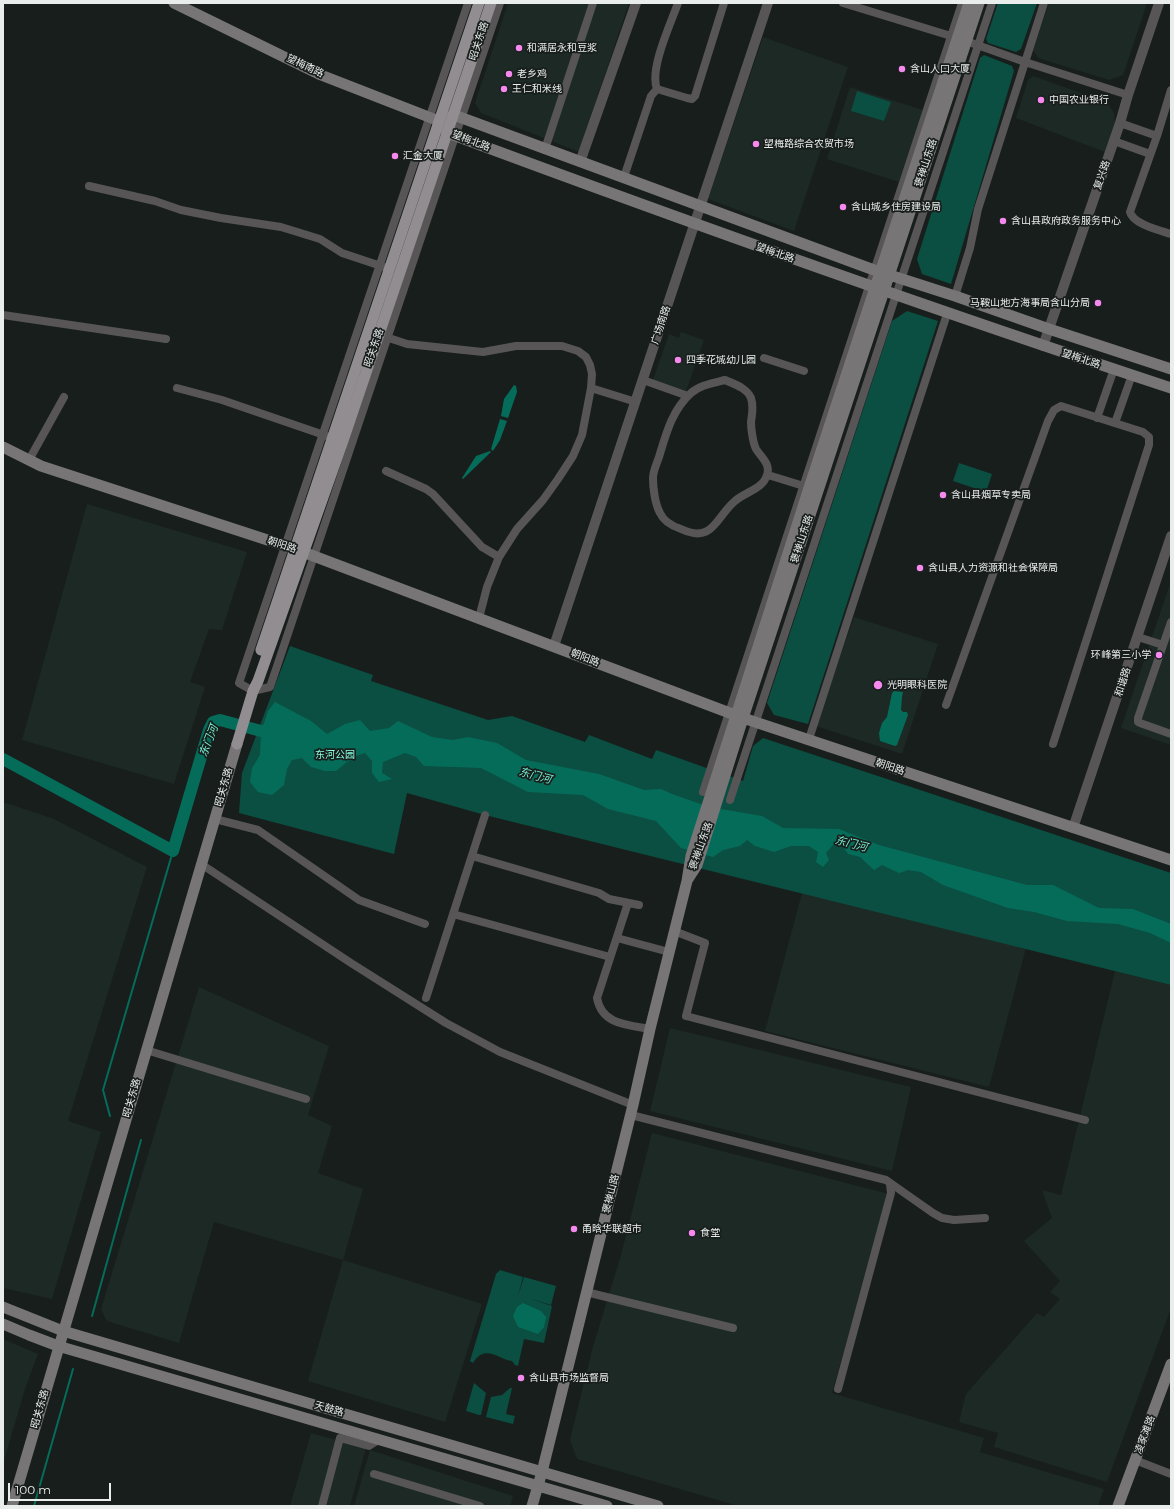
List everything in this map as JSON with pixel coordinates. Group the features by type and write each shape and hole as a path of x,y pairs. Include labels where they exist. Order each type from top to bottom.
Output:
{"main road":[{"name":"望梅南路","path":"174,3 321,75 435,119"},
{"name":"昭关东路","path":"12,1506 201,864 253,690 258,681 294,549 390,269 435,119 466,27 479,3"},
{"name":"昭关东路","path":"333,438 383,336 390,269 452,134 485,34 491,3"},
{"name":"褒禅山东路","path":"687,881 736,715 970,3"},
{"name":"褒禅山东路","path":"881,272 979,3"},
{"name":"望梅北路","path":"435,119 458,117 881,272 1171,369"},
{"name":"望梅北路","path":"435,119 452,134 693,224 947,314 1171,388"},
{"name":"朝阳路","path":"3,447 41,466 314,556 736,715 1171,860"},
{"name":"褒禅山路","path":"532,1506 542,1472 632,1110 668,952 687,881"},
{"name":"天鼓路","path":"3,1307 63,1331 658,1506"},
{"name":"天鼓路","path":"3,1324 58,1346 607,1506"},
{"name":"凌家滩路","path":"1118,1506 1167,1385 1171,1364"}],"street":[{"path":"468,3 466,27 485,34 500,3"},
{"path":"545,149 593,3"},
{"path":"580,162 634,3"},
{"path":"676,4 656,64 654,82 657,88 692,99 695,96 724,3"},
{"name":"广场南路","path":"554,646 636,402 693,224 768,3"},
{"path":"843,3 951,36"},
{"path":"881,272 962,3"},
{"path":"730,800 992,3"},
{"path":"955,296 970,248 978,209 1044,3"},
{"name":"复兴路","path":"1043,346 1114,141 1159,3"},
{"path":"966,41 1024,62 1128,95"},
{"path":"624,177 651,96 657,88"},
{"path":"1171,90 1157,136 1130,212 1131,217 1136,221 1171,234"},
{"path":"1120,123 1157,136"},
{"path":"176,388 222,400 333,438 294,549 239,683 253,690 270,687 314,556 383,336 452,134"},
{"path":"1114,141 1150,154"},
{"path":"89,186 155,201 181,210 281,227 320,239 342,253 390,269"},
{"path":"809,739 947,314"},
{"path":"3,315 166,339"},
{"path":"383,336 407,344 483,352 516,346 562,346 578,351 586,357 590,365 592,374 591,388 582,435 573,456 543,500 516,529 499,557 487,587 479,618"},
{"path":"764,358 804,372"},
{"path":"1097,418 1114,369"},
{"path":"1115,423 1132,375"},
{"path":"643,380 688,396"},
{"path":"725,380 743,388 751,397 753,410 751,423 755,448 766,462 768,474 761,486 750,490 735,500 724,511 707,533 697,535 688,533 666,521 656,504 653,476 670,422 680,405 688,396 705,385 725,380"},
{"path":"591,388 636,402"},
{"path":"29,460 64,397"},
{"path":"946,705 1048,421 1054,410 1061,406 1143,432 1148,437 1150,445 1053,744"},
{"path":"386,471 426,489 433,494 482,547 499,557"},
{"path":"703,792 736,715 810,488 768,474"},
{"name":"和谐路","path":"1074,828 1171,536"},
{"path":"1171,622 1138,718 1138,722 1140,724 1171,734"},
{"path":"1138,637 1163,645"},
{"path":"426,998 485,815"},
{"path":"215,819 258,830 359,900 425,924"},
{"path":"472,856 599,893 609,899 638,906"},
{"path":"201,864 351,963 446,1023 500,1052 578,1084 632,1110 886,1180 932,1213 942,1218 954,1220 985,1218"},
{"path":"628,903 597,998 598,1006 603,1013 615,1022 650,1029"},
{"path":"453,914 610,957"},
{"path":"674,931 705,943 686,1016 1085,1120"},
{"path":"617,938 668,952"},
{"path":"146,1050 306,1099"},
{"path":"838,1389 891,1192 890,1184"},
{"path":"586,1292 733,1328"},
{"path":"322,1506 340,1438 369,1446 380,1439"},
{"path":"1136,1460 1171,1474"},
{"path":"374,1474 480,1506"}],"shaded area":[{"path":"508,3 629,3 579,152 481,113 475,103"},
{"path":"1049,3 1147,3 1123,75 1109,80 1038,58 1033,50"},
{"path":"763,37 848,67 794,231 708,199"},
{"path":"1033,76 1101,100 1109,105 1114,113 1115,122 1105,152 1016,118 1028,80"},
{"path":"850,87 923,110 899,182 827,159"},
{"name":"四季花城幼儿园","path":"681,332 704,340 686,391 653,380 669,334 679,338"},
{"path":"87,504 247,552 222,630 209,629 190,682 205,687 174,784 22,740"},
{"name":"环峰第三小学","path":"1171,581 1171,745 1121,728"},
{"name":"光明眼科医院","path":"854,617 938,644 902,754 816,726"},
{"path":"3,802 54,819 147,867 68,1121 101,1132 52,1299 3,1288"},
{"path":"802,893 1026,948 989,1087 765,1031"},
{"path":"1115,971 1171,985 1171,1308 1107,1482 994,1447 998,1433 959,1422 966,1394 1037,1313 1044,1317 1060,1299 1050,1292 1060,1281 1024,1241 1052,1218 1042,1190 1061,1195"},
{"path":"199,987 329,1046 308,1115 332,1126 318,1173 363,1189 343,1260 214,1222 179,1343 107,1321 101,1309"},
{"path":"670,1028 911,1087 892,1171 650,1111"},
{"path":"652,1133 889,1194 832,1393 984,1438 980,1452 1104,1489 1098,1506 738,1506 577,1459 570,1440 592,1350 621,1255"},
{"path":"343,1260 482,1304 445,1422 308,1381"},
{"path":"3,1339 38,1354 25,1389 3,1464"},
{"path":"311,1433 366,1448 350,1506 290,1506"},
{"path":"370,1450 513,1496 510,1506 354,1506"}],"green space":[{"path":"998,3 1037,3 1021,49 1016,52 988,43 986,39"},
{"path":"984,55 1012,66 1014,71 951,284 922,274 917,259 980,58"},
{"path":"857,91 891,102 884,121 851,111"},
{"path":"907,311 938,321 808,724 774,715 767,703 892,321"},
{"path":"959,463 992,474 986,492 953,481"},
{"name":"东河公园","path":"290,646 373,675 371,681 488,720 512,716 585,742 589,735 652,759 656,750 743,781 753,746 763,738 1171,873 1171,985 485,815 407,793 394,854 239,813 242,773"},
{"path":"500,1270 523,1277 518,1296 524,1277 556,1286 551,1305 528,1298 552,1306 544,1343 524,1339 518,1366 512,1361 487,1353 482,1354 473,1363 470,1361 496,1274"},
{"path":"474,1383 486,1393 481,1415 466,1411"},
{"path":"512,1388 506,1414 515,1416 513,1424 486,1417 491,1397 502,1395"}],"water":[{"path":"514,385 516,386 517,392 508,418 501,416 504,399"},
{"path":"500,419 507,421 500,440 493,451 491,449"},
{"path":"490,451 491,452 463,479 462,478 476,456"},
{"path":"894,691 903,692 901,710 903,712 907,712 908,715 897,745 895,746 880,741 879,733 882,723 887,717 892,693"},
{"path":"275,702 311,721 327,734 345,724 360,720 370,731 389,728 398,721 432,737 453,740 468,737 497,743 526,760 599,774 644,790 661,789 709,807 762,816 783,828 839,829 879,845 1027,885 1053,885 1099,908 1133,909 1171,924 1171,943 1150,933 1118,924 1067,921 1034,912 1008,908 943,885 921,872 908,870 899,873 882,865 874,870 860,857 848,854 843,847 833,845 826,853 829,860 823,867 816,862 818,852 809,846 791,846 774,852 755,846 747,840 740,846 723,850 713,857 681,848 656,821 608,809 583,795 528,792 481,768 424,766 416,757 405,753 383,762 382,773 392,779 379,782 372,773 372,761 365,753 353,757 336,771 325,771 311,767 302,758 292,760 287,769 284,785 272,795 258,792 250,782 252,768 260,755 261,732 268,711"},
{"path":"523,1303 541,1311 546,1317 544,1327 538,1334 518,1327 513,1316 517,1307"}],"waterway":[{"name":"东门河","path":"3,759 173,851 209,730 213,722 220,720 276,735"},
{"path":"110,1116 103,1090 173,851"},
{"path":"92,1316 141,1140"},
{"path":"34,1506 73,1369"}],"place":[{"name":"和满居永和豆浆","path":"519,48"},
{"name":"含山人口大厦","path":"902,69"},
{"name":"老乡鸡","path":"509,74"},
{"name":"王仁和米线","path":"504,89"},
{"name":"中国农业银行","path":"1041,100"},
{"name":"望梅路综合农贸市场","path":"756,144"},
{"name":"汇金大厦","path":"395,156"},
{"name":"含山城乡住房建设局","path":"843,207"},
{"name":"含山县政府政务服务中心","path":"1003,221"},
{"name":"马鞍山地方海事局含山分局","path":"1098,303"},
{"name":"四季花城幼儿园","path":"678,360"},
{"name":"含山县烟草专卖局","path":"943,495"},
{"name":"含山县人力资源和社会保障局","path":"920,568"},
{"name":"环峰第三小学","path":"1159,655"},
{"name":"光明眼科医院","path":"878,685"},
{"name":"甬晗华联超市","path":"574,1229"},
{"name":"食堂","path":"692,1233"},
{"name":"含山县市场监督局","path":"521,1378"}]}
